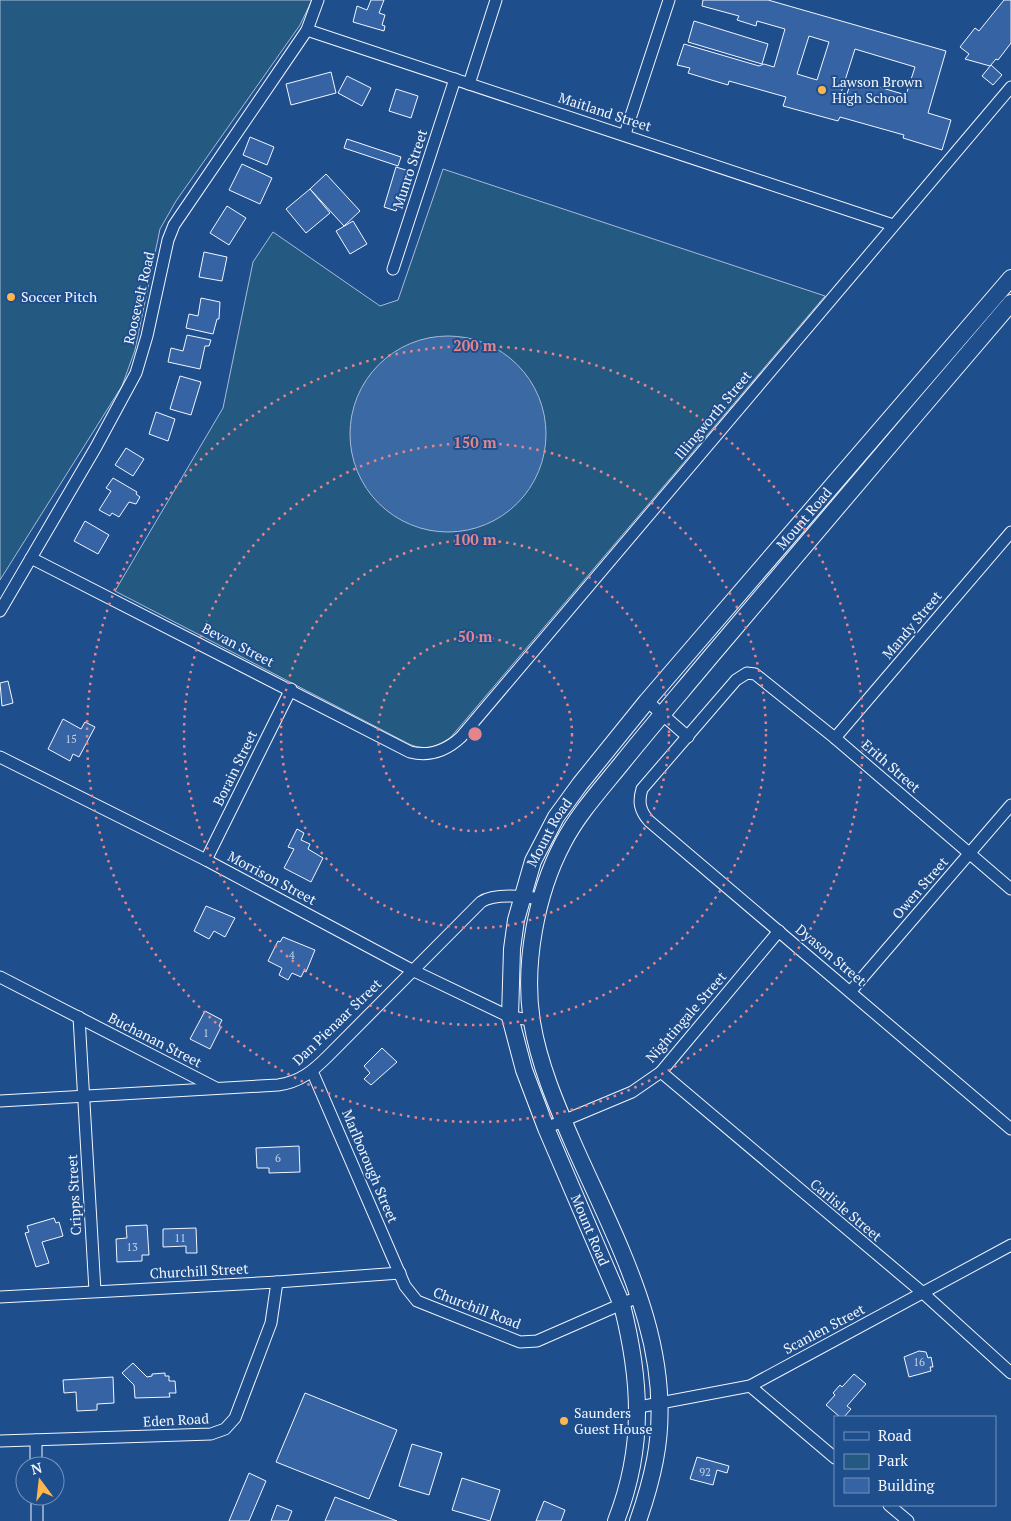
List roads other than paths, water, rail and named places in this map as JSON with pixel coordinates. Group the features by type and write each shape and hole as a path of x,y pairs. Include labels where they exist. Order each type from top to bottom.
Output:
{"main road":[{"name":"Mount Road","path":"638,1521 656,1457 660,1405 653,1344 640,1296 564,1122 543,1065 532,1020 531,958 534,927 540,900 562,844 581,813 869,458 1011,278"},
{"name":"Mount Road","path":"616,1521 634,1461 639,1408 635,1368 622,1305 546,1128 524,1070 510,1017 512,948 523,895 533,861 556,817 647,701 1011,303"}],"street":[{"name":"Roosevelt Road","path":"0,611 96,447 136,372 147,336 168,240 174,225 308,30 318,0"},
{"path":"468,84 496,0"},
{"path":"625,134 669,0"},
{"name":"Maitland Street","path":"308,30 625,134 893,225"},
{"name":"Munro Street","path":"393,268 455,79"},
{"name":"Illingworth Street","path":"432,754 444,750 460,736 1011,87"},
{"name":"Mandy Street","path":"835,738 1010,533"},
{"name":"Bevan Street","path":"31,558 291,689 410,752 432,754"},
{"name":"Erith Street","path":"688,737 736,680 747,673 755,674 835,738 1011,889"},
{"name":"Borain Street","path":"206,860 291,689"},
{"path":"647,701 663,713 688,737"},
{"name":"Dyason Street","path":"688,737 642,790 639,799 643,814 1011,1129"},
{"name":"Morrison Street","path":"0,757 206,860 412,970 510,1017 532,1020"},
{"name":"Owen Street","path":"851,991 1011,805"},
{"name":"Dan Pienaar Street","path":"0,1101 217,1089 288,1084 297,1081 312,1071 481,902 488,897 523,895 540,900"},
{"name":"Nightingale Street","path":"546,1128 632,1092 661,1072 778,931"},
{"name":"Buchanan Street","path":"0,977 217,1089"},
{"path":"79,1017 83,1096"},
{"name":"Marlborough Street","path":"312,1071 400,1274"},
{"name":"Carlisle Street","path":"661,1072 923,1293 1011,1373"},
{"name":"Cripps Street","path":"83,1096 94,1292"},
{"name":"Scanlen Street","path":"639,1408 750,1386 1011,1245"},
{"name":"Churchill Street","path":"0,1297 400,1274"},
{"name":"Churchill Road","path":"400,1274 404,1286 417,1301 520,1342 538,1341 640,1296"},
{"name":"Eden Road","path":"0,1441 211,1434 225,1429 235,1418 271,1323 277,1282"},
{"path":"750,1386 834,1457"},
{"path":"36,1440 36,1456"},
{"path":"37,1506 37,1521"},
{"path":"890,1506 908,1521"}],"place":[{"name":"Lawson Brown High School","path":"822,90"},
{"name":"Soccer Pitch","path":"11,297"},
{"name":"Saunders Guest House","path":"564,1421"}]}
